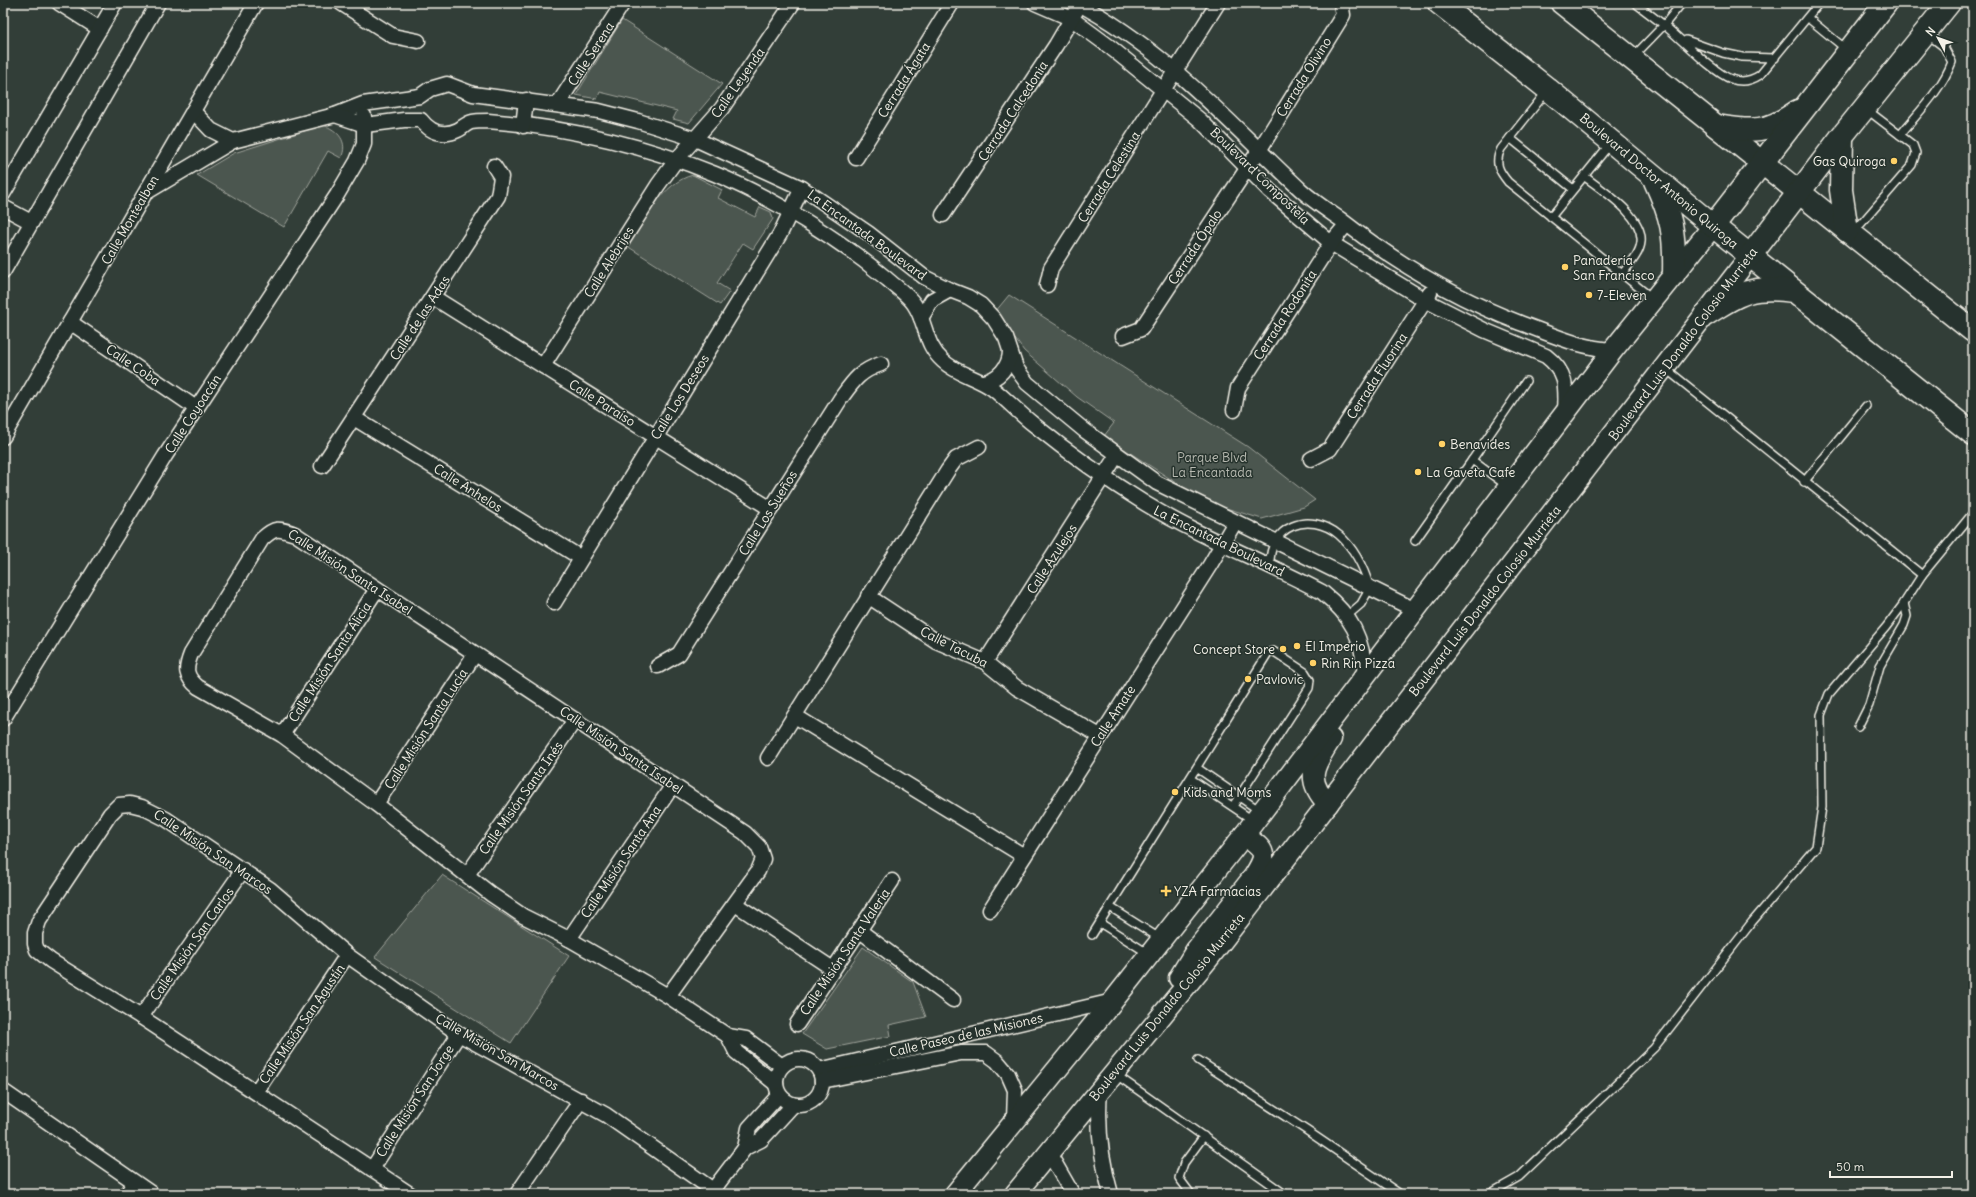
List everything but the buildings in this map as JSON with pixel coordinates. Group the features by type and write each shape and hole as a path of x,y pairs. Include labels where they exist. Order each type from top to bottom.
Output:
{"main road":[{"name":"Boulevard Doctor Antonio Quiroga","path":"1439,3 1549,90 1750,256 1973,434"},
{"path":"1562,3 1717,126 1799,194 1973,331"},
{"path":"954,1194 1113,1001 1254,822 1613,350 1713,226 1886,3"},
{"name":"Boulevard Luis Donaldo Colosio Murrieta","path":"1015,1194 1158,1021 1665,368 1842,136 1949,3"},
{"path":"1717,126 1745,130 1764,129 1785,120 1807,105"},
{"path":"1842,136 1841,190 1849,233"},
{"path":"1653,176 1671,217 1675,241 1674,274"},
{"path":"1705,315 1744,292 1771,288 1793,290"},
{"path":"1328,804 1320,795 1312,774 1317,761 1346,716 1350,707 1348,698"},
{"path":"1158,1021 1175,983 1196,950 1263,863 1263,849 1254,822"}],"street":[{"path":"59,3 100,29"},
{"path":"3,194 115,3"},
{"path":"3,272 7,257 31,222 158,3"},
{"name":"Calle Montealban","path":"3,437 256,3"},
{"path":"341,3 393,36 418,41"},
{"name":"Calle Serena","path":"558,104 623,3"},
{"name":"Calle Leyenda","path":"677,159 722,108 793,3"},
{"name":"Cerrada Ágata","path":"856,158 952,3"},
{"name":"Boulevard Compostela","path":"1035,3 1072,19 1110,47 1200,120 1270,191 1331,243 1425,300 1484,330 1546,356 1555,363 1561,371 1566,387 1565,413"},
{"name":"Cerrada Celestina","path":"1047,285 1051,268 1218,3"},
{"name":"Cerrada Olivino","path":"1260,149 1343,15 1341,3"},
{"name":"Boulevard Compostela","path":"1079,4 1110,21 1175,70 1260,149 1302,191 1346,224 1436,284 1509,319 1574,344 1596,349 1613,350"},
{"name":"Cerrada Calcedonia","path":"943,215 1072,19 1079,4"},
{"name":"La Encantada Boulevard","path":"145,194 203,157 233,141 335,115 363,104 420,96 430,89 447,84 473,94 599,110 695,139 802,188 868,233 924,277 982,305 994,319 1006,338 1016,368 1027,383 1118,455 1158,483 1415,610"},
{"path":"335,115 365,125 404,120 421,120 417,107 420,96"},
{"path":"523,126 526,100"},
{"name":"Calle Coyoacán","path":"3,720 196,408 337,195 357,161 364,144 365,125 363,104"},
{"path":"193,111 211,130 233,141"},
{"name":"La Encantada Boulevard","path":"421,120 430,129 441,133 454,132 472,122 486,121 559,129 649,150 677,159 733,182 790,212 870,265 914,304 921,318 926,336 933,351 942,360 956,371 984,382 1003,397 1032,424 1104,478 1148,506 1222,544 1322,592 1336,603 1348,616 1360,641 1364,655 1365,676"},
{"name":"Cerrada Ópalo","path":"1123,336 1141,329 1260,149"},
{"name":"Calle Alebrijes","path":"543,366 658,186 677,159"},
{"name":"Calle de las Adas","path":"322,466 498,196 501,177 494,166"},
{"name":"Calle Los Deseos","path":"554,603 780,234 802,188"},
{"path":"3,207 31,222"},
{"name":"Cerrada Rodonita","path":"1234,410 1238,388 1331,243 1346,224"},
{"name":"Cerrada Fluorina","path":"1311,459 1330,449 1436,284"},
{"path":"921,318 932,300 950,290"},
{"name":"Calle Paraíso","path":"433,297 771,509"},
{"path":"1500,336 1509,319"},
{"name":"Calle Coba","path":"70,322 196,408"},
{"path":"984,382 1002,372 1008,362 1010,352"},
{"name":"Calle Los Sueños","path":"658,666 679,654 851,385 859,375 868,369 881,364"},
{"name":"Calle Anhelos","path":"354,418 582,558"},
{"path":"768,758 948,470 956,459 979,447"},
{"name":"Calle Azulejos","path":"985,662 1118,455"},
{"name":"Calle Amate","path":"990,910 1235,522"},
{"name":"Calle Misión Santa Isabel","path":"668,996 758,871 763,859 762,852 745,832 295,534 281,529 272,530 262,539 191,654 186,672 189,679 198,687 282,735 376,804 492,895 523,916 569,939 668,996 728,1036 746,1039 782,1066"},
{"name":"Calle Misión Santa Alicia","path":"282,735 377,589"},
{"name":"Calle Tacuba","path":"868,596 936,641 985,662 1016,688 1100,736"},
{"name":"Calle Misión Santa Lucía","path":"376,804 475,654"},
{"path":"795,716 1024,856"},
{"name":"Calle Misión Santa Inés","path":"467,875 575,720"},
{"name":"Calle Misión Santa Ana","path":"569,939 673,785"},
{"name":"Calle Misión San Marcos","path":"410,1194 142,1017 51,961 37,950 35,944 35,933 39,921 110,814 119,805 130,804 142,807 166,819 270,889 347,955 459,1034 606,1115 712,1192 745,1148 749,1128 777,1089"},
{"name":"Calle Misión San Carlos","path":"142,1017 243,870"},
{"name":"Calle Misión Santa Valeria","path":"797,1024 892,881"},
{"path":"735,904 833,969"},
{"path":"860,930 953,1000"},
{"name":"Calle Misión San Agustín","path":"256,1092 347,955"},
{"name":"Calle Paseo de las Misiones","path":"820,1075 1113,1001"},
{"name":"Calle Misión San Jorge","path":"372,1168 459,1034"},
{"name":"Calle Misión Santa Isabel","path":"728,1036 736,1052 777,1089"},
{"name":"Calle Paseo de las Misiones","path":"820,1075 962,1053 986,1053 997,1061 1008,1074 1015,1090 1014,1120"},
{"path":"800,1059 813,1064 820,1075 819,1094 814,1100 801,1105 793,1105 784,1100 777,1089 776,1077 782,1066 793,1060 800,1059"},
{"path":"1100,1091 1098,1119 1101,1148 1111,1194"},
{"path":"5,1096 152,1194"},
{"path":"517,1194 581,1100"},
{"name":"Calle Misión San Marcos","path":"745,1148 761,1140 793,1105"},
{"path":"1049,1152 1072,1194"}],"lane":[{"path":"1635,3 1682,39 1718,72 1731,80 1744,82 1754,79 1775,58 1819,3"},
{"path":"1632,58 1664,25 1682,3"},
{"path":"1808,18 1848,51"},
{"path":"1900,135 1938,87 1948,72 1952,62 1944,47 1926,32"},
{"path":"1682,39 1723,53 1742,57 1775,58"},
{"path":"1549,90 1510,138 1497,157 1500,172 1508,182 1654,300"},
{"path":"1849,233 1912,165 1916,153 1913,145 1864,108"},
{"path":"1510,138 1573,190"},
{"path":"1551,217 1612,142"},
{"path":"1584,176 1629,213 1636,220 1640,229 1641,242 1637,254 1622,274"},
{"path":"1665,368 1804,482 1922,575"},
{"path":"1415,541 1526,381"},
{"path":"1804,482 1866,406"},
{"path":"1472,460 1509,487"},
{"path":"1489,1194 1519,1177 1654,1048 1752,922 1816,847 1822,807 1821,715 1828,694 1904,603 1922,575 1973,513"},
{"path":"1270,566 1269,557 1276,541 1284,530 1293,525 1316,524 1328,528 1338,535 1355,554 1361,564 1370,588 1361,604 1348,616"},
{"path":"1858,727 1869,705 1880,666 1904,625 1907,616 1907,609 1904,603"},
{"path":"1092,935 1191,779 1268,653 1271,651 1276,652 1305,672 1310,680 1309,688 1233,806"},
{"path":"1197,768 1239,797 1254,822"},
{"path":"1191,779 1233,806 1254,822"},
{"path":"1110,907 1161,939"},
{"path":"1100,923 1149,954"},
{"path":"1198,1060 1306,1130 1400,1194"},
{"path":"1114,1074 1285,1194"},
{"path":"1192,1194 1179,1178 1184,1163 1204,1136"},
{"path":"123,1194 131,1181"}],"green space":[{"path":"622,20 722,84 689,123 673,119 677,111 600,92 597,99 576,95"},
{"path":"323,125 333,130 341,137 344,147 341,158 328,151 284,227 197,175 234,153"},
{"path":"693,175 722,190 718,198 755,217 760,207 771,212 773,219 753,249 743,243 717,283 730,291 720,305 627,246 647,215 663,194 682,179"},
{"name":"Parque Blvd La Encantada","path":"1009,295 1248,447 1315,500 1304,507 1262,519 1206,502 1104,436 1114,423 1077,397 1024,351 995,312"},
{"path":"442,875 569,956 511,1043 375,957"},
{"path":"863,947 913,982 926,1017 889,1025 891,1036 827,1049 802,1034"}],"place":[{"name":"Gas Quiroga","path":"1894,161"},
{"name":"Panadería San Francisco","path":"1565,267"},
{"name":"7-Eleven","path":"1589,295"},
{"name":"Benavides","path":"1442,444"},
{"name":"La Gaveta Cafe","path":"1418,472"},
{"name":"El Imperio","path":"1297,646"},
{"name":"Concept Store","path":"1283,649"},
{"name":"Rin Rin Pizza","path":"1313,663"},
{"name":"Pavlovic","path":"1248,679"},
{"name":"Kids and Moms","path":"1175,792"},
{"name":"YZA Farmacias","path":"1166,891"}]}
